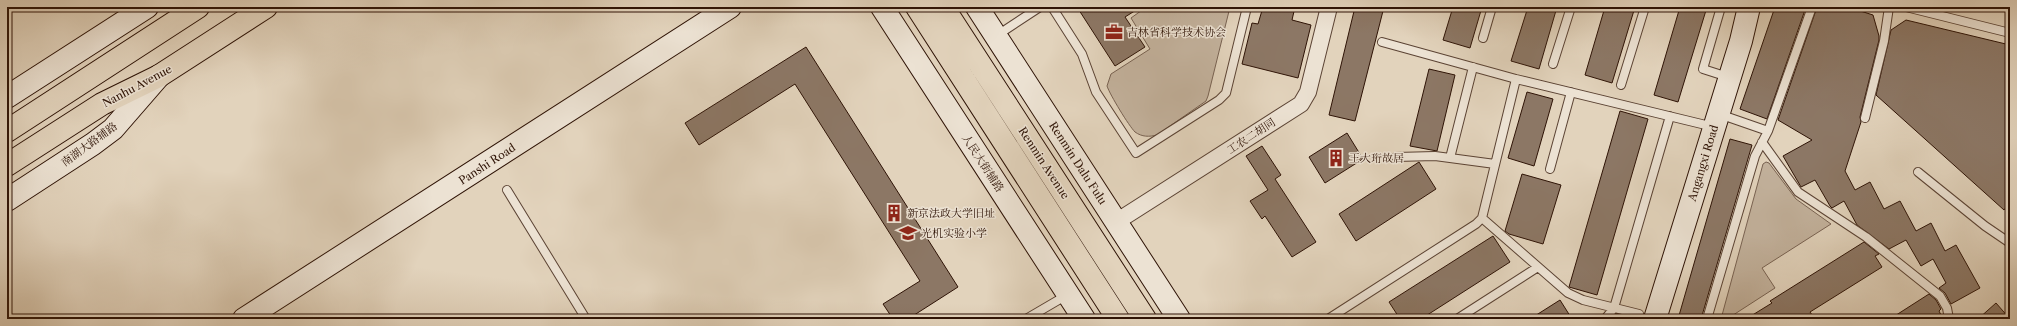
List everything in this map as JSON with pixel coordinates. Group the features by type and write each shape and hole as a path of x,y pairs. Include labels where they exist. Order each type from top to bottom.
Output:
{"main road":[{"path":"7,131 198,7"},
{"name":"Nanhu Avenue","path":"7,165 102,104 159,76 266,7"},
{"name":"Renmin Avenue","path":"916,7 1118,319"},
{"name":"Renmin Avenue","path":"943,7 1145,319"}],"street":[{"path":"7,98 147,7"},
{"name":"Panshi Road","path":"244,319 730,7"},
{"name":"人民大街辅路","path":"882,7 1084,319"},
{"name":"Renmin Dalu Fulu","path":"977,7 1179,319"},
{"name":"工农二胡同","path":"1116,222 1301,104 1308,92 1328,7"},
{"name":"Angangxi Road","path":"1647,316 1716,121 1730,77 1749,7"},
{"name":"南湖大路辅路","path":"7,200 113,129 159,76"}],"lane":[{"path":"996,37 1040,7"},
{"path":"1052,7 1082,54 1096,92 1136,153 1219,100 1226,93 1247,7"},
{"path":"1483,38 1492,7"},
{"path":"1553,64 1571,7"},
{"path":"1621,85 1645,7"},
{"path":"1721,7 1703,69 1730,77"},
{"path":"1707,319 1755,156 1768,131 1812,7"},
{"path":"1865,118 1884,41 1889,7"},
{"path":"1906,7 2010,33"},
{"path":"1382,42 1516,79 1670,116 1716,121 1768,131"},
{"path":"1450,158 1473,67"},
{"path":"1328,319 1476,224 1482,218 1516,79"},
{"path":"1550,169 1571,92"},
{"path":"1605,319 1614,308 1670,116"},
{"path":"1762,142 1798,192 1866,237 1940,296 1947,308 1949,319"},
{"path":"1396,157 1436,156 1495,164"},
{"path":"1918,172 1985,226 2010,243"},
{"path":"508,190 586,319"},
{"path":"1482,218 1568,293 1583,300 1647,316"},
{"path":"1457,319 1538,267"},
{"path":"1026,319 1068,294"}],"shaded area":[{"path":"1145,7 1230,7 1206,101 1157,135 1148,136 1138,134 1132,129 1107,86 1111,74 1150,49 1131,18"},
{"path":"1766,162 1769,163 1796,199 1831,224 1762,268 1775,288 1727,319 1721,319 1763,164"}],"building":[{"name":"吉林省科学技术协会","path":"1077,7 1141,7 1125,17 1145,47 1115,66"},
{"path":"1263,7 1295,7 1292,20 1311,25 1298,78 1242,64 1252,23 1258,24"},
{"path":"1355,7 1384,7 1355,121 1329,115"},
{"path":"1453,7 1482,7 1470,48 1443,40"},
{"path":"1528,7 1557,7 1539,69 1511,61"},
{"path":"1605,7 1635,7 1612,83 1585,75"},
{"path":"1680,7 1707,7 1678,102 1654,95"},
{"path":"1775,7 1806,7 1767,119 1740,109"},
{"path":"1817,7 1848,7 1873,15 1879,40 1860,117 1861,122 1845,171 1855,190 1870,182 1884,209 1900,201 1916,231 1931,223 1945,251 1956,245 1980,288 1951,304 1945,293 1939,288 1946,283 1933,259 1921,266 1906,240 1889,249 1857,225 1844,201 1832,208 1815,180 1801,187 1783,156 1812,140 1778,120"},
{"path":"1906,20 2010,45 2010,202 2004,210 1876,95 1891,30"},
{"name":"新京法政大学旧址","path":"806,47 958,287 908,319 893,319 883,304 920,281 795,84 699,145 685,123"},
{"path":"1429,69 1455,75 1437,151 1410,146"},
{"path":"1527,92 1553,99 1534,166 1508,158"},
{"path":"1620,111 1648,119 1597,295 1569,287"},
{"name":"王大珩故居","path":"1347,133 1363,159 1325,183 1309,157"},
{"path":"1730,139 1752,145 1701,319 1678,319"},
{"path":"1262,146 1281,175 1275,179 1316,242 1292,257 1265,216 1262,219 1250,201 1268,190 1246,156"},
{"path":"1419,162 1436,189 1356,241 1339,214"},
{"path":"1522,174 1561,185 1543,244 1509,234 1505,231"},
{"path":"1493,236 1510,262 1421,319 1400,319 1389,302"},
{"path":"1864,242 1879,254 1875,256 1882,267 1810,312 1815,319 1746,319 1772,303 1770,301"},
{"path":"1929,294 1936,300 1941,309 1939,311 1943,319 1890,319"},
{"path":"1560,300 1572,319 1530,319"},
{"path":"1996,303 2010,319 1978,319"}],"place":[{"name":"吉林省科学技术协会","path":"1114,32"},
{"name":"王大珩故居","path":"1336,158"},
{"name":"新京法政大学旧址","path":"894,213"},
{"name":"光机实验小学","path":"908,233"}]}
